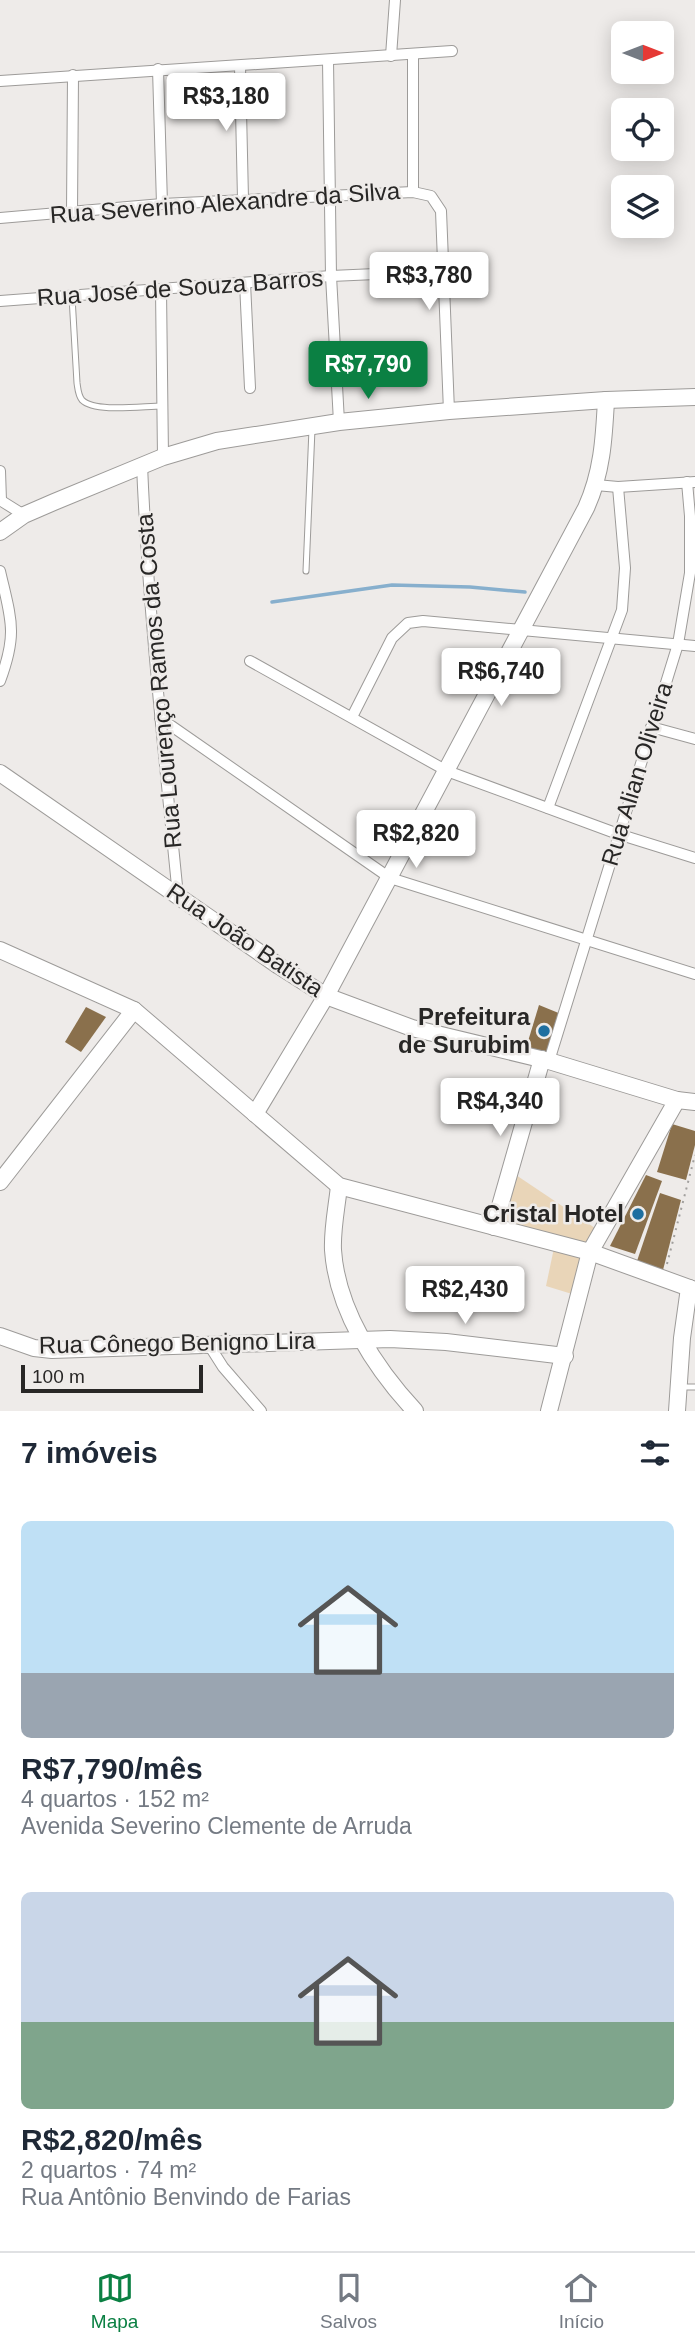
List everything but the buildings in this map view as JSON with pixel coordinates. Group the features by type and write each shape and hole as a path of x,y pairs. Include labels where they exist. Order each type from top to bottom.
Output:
{"main road":[{"path":"0,532 24,515 142,465 217,441 339,422 449,411 695,397"},
{"path":"255,1114 326,996 390,878 596,485 604,449 606,400"},
{"name":"Rua João Batista","path":"0,773 326,996 412,1028 546,1060 677,1100 695,1102"},
{"path":"0,950 134,1010 339,1185 590,1252 692,1289 682,1338 687,1387 677,1411"},
{"path":"0,1182 134,1010"},
{"path":"494,1227 546,1060"},
{"path":"549,1411 590,1252 677,1100"},
{"path":"339,1185 333,1247 335,1276 343,1303 362,1339 415,1411"},
{"name":"Rua Cônego Benigno Lira","path":"0,1336 34,1348 52,1350 362,1339 446,1342 565,1356"}],"street":[{"path":"391,56 396,0"},
{"path":"0,81 452,51"},
{"path":"413,55 413,192"},
{"path":"328,60 331,276 339,422"},
{"path":"240,66 243,199"},
{"path":"158,69 162,204"},
{"path":"72,212 74,75"},
{"name":"Rua Severino Alexandre da Silva","path":"0,218 162,204 413,192 431,196 441,211 443,271"},
{"path":"443,271 449,411"},
{"name":"Rua José de Souza Barros","path":"0,301 331,276 443,271"},
{"path":"246,283 250,388"},
{"path":"161,290 163,457"},
{"name":"Rua Lourenço Ramos da Costa","path":"142,465 160,718 178,896"},
{"path":"0,471 1,501 24,515"},
{"path":"596,485 618,487 691,482"},
{"name":"Rua Alian Oliveira","path":"546,1060 588,939 678,644 690,573 691,482"},
{"path":"548,808 622,610 624,543 618,487"},
{"path":"0,571 13,633 11,652 0,681"},
{"path":"352,717 391,638 408,623 423,621 695,646"},
{"path":"250,661 447,771 618,834 695,858"},
{"path":"160,718 390,878 695,974"},
{"path":"651,727 695,739"},
{"path":"209,1345 223,1367 261,1411"}],"lane":[{"path":"72,297 79,396 84,402 95,407 162,406"},
{"path":"306,571 312,426"}],"path":[{"path":"663,1279 695,1155"}],"shaded area":[{"path":"513,1173 595,1228 589,1249 499,1223"},
{"path":"554,1248 580,1256 572,1294 546,1286"}],"waterway":[{"path":"272,602 392,585 470,587 525,592"}],"place":[{"name":"Prefeitura de Surubim","path":"544,1031"},
{"name":"Cristal Hotel","path":"638,1214"}]}
